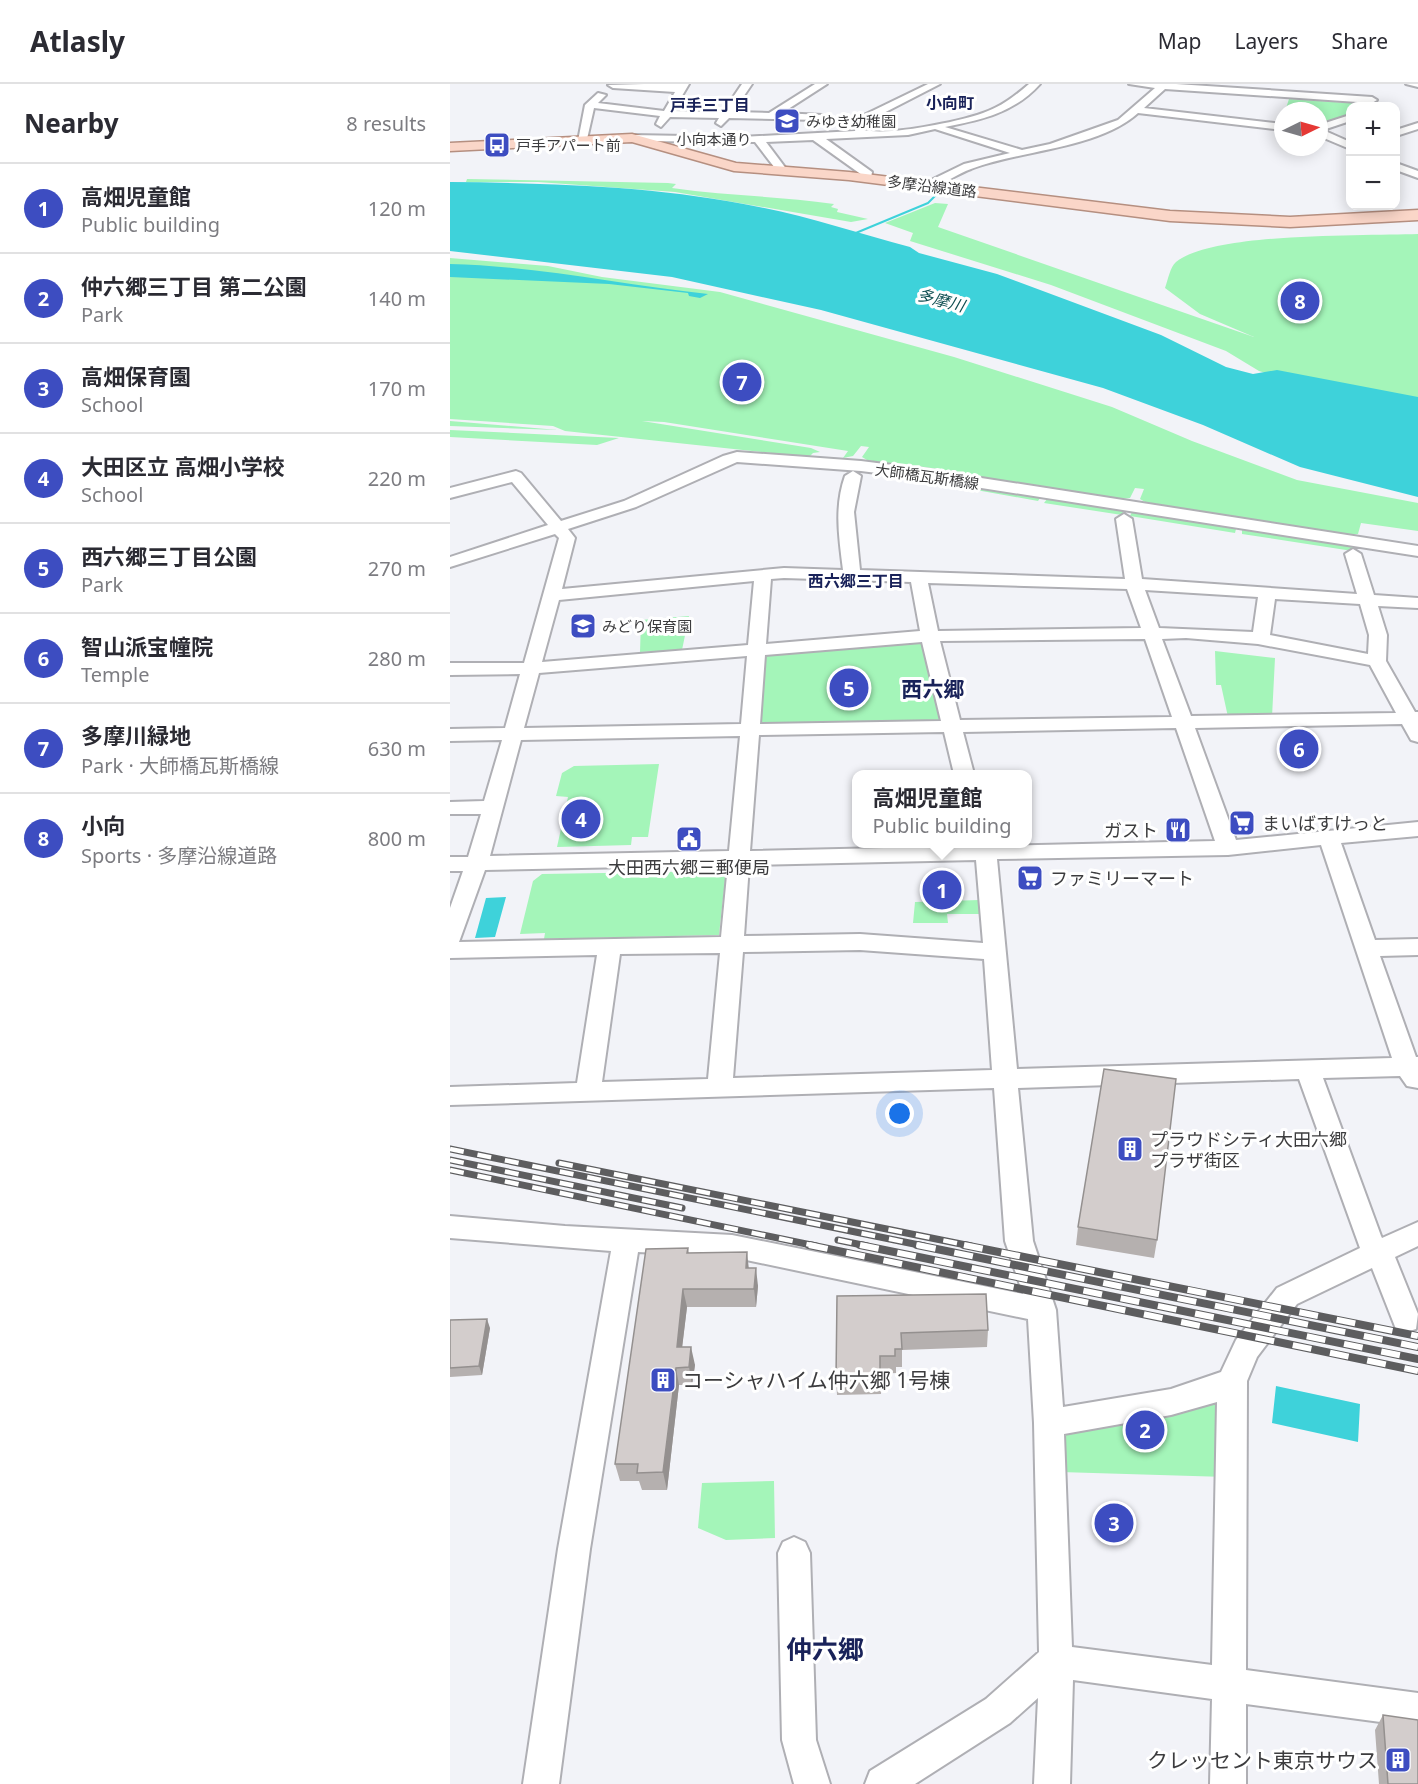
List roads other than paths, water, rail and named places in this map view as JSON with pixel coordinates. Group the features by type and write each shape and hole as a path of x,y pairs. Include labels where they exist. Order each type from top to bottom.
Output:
{"main road":[{"name":"多摩沿線道路","path":"450,147 632,138 684,143 728,166 929,185 1148,213 1216,219 1309,222 1418,215"}],"street":[{"path":"582,139 590,105 613,84 683,86 666,114"},
{"path":"712,140 725,114 747,84"},
{"path":"741,140 822,84"},
{"path":"862,130 868,117 935,84"},
{"name":"小向本通り","path":"684,143 816,137 862,130 936,128 967,121 1002,109 1035,84"},
{"path":"1134,84 1360,102"},
{"path":"1411,84 1418,84"},
{"path":"929,185 968,166 1053,146 1122,122 1164,85"},
{"path":"1371,102 1374,87"},
{"path":"590,105 694,116 725,114 818,117"},
{"path":"1137,110 1274,126"},
{"name":"小向本通り","path":"666,114 657,134 691,138 684,143"},
{"path":"1328,125 1346,119"},
{"path":"1404,120 1418,124"},
{"path":"1400,131 1418,124"},
{"path":"936,128 1021,152"},
{"path":"1328,136 1346,144"},
{"path":"816,137 868,174 866,178"},
{"path":"758,139 782,170"},
{"path":"1400,164 1418,176"},
{"name":"大師橋瓦斯橋線","path":"450,562 630,504 724,461 737,458 882,469 1418,552"},
{"path":"724,461 853,476 1353,554 1418,562"},
{"path":"450,493 516,476 567,538 477,863 450,939"},
{"path":"852,575 847,531 846,489 853,476"},
{"path":"1124,519 1134,584 1228,848"},
{"path":"1379,546 1383,551 1418,557"},
{"path":"1353,554 1378,635 1377,662 1413,718 1418,736"},
{"path":"552,595 763,575 852,575 1134,584 1418,603"},
{"path":"720,1087 763,575"},
{"path":"919,578 930,636 963,770"},
{"path":"1261,639 1268,594"},
{"path":"450,669 532,668 930,636 1221,633 1377,662"},
{"path":"450,735 1413,718"},
{"path":"450,808 493,807"},
{"path":"450,864 739,858 983,848 1228,848 1418,829"},
{"path":"450,1096 1308,1070 1414,1072 1366,948 1329,838"},
{"path":"983,848 1019,1241 1042,1310 1049,1423 1056,1676 1052,1784"},
{"path":"450,950 860,942 993,952"},
{"path":"588,1091 610,947"},
{"path":"1366,948 1418,947"},
{"path":"1308,1070 1369,1240 1383,1261 1406,1320"},
{"path":"450,1227 732,1246 1042,1310"},
{"path":"1228,1784 1232,1381 1246,1349 1287,1296 1418,1233"},
{"path":"541,1784 574,1549 626,1240"},
{"path":"1049,1423 1191,1396 1225,1386 1232,1381"},
{"path":"794,1554 799,1740 812,1784"},
{"path":"883,1784 998,1711 1054,1661 1418,1710"}],"water":[{"name":"多摩川","path":"450,182 527,183 644,190 683,194 778,211 910,247 919,253 997,274 1161,335 1226,367 1253,374 1277,370 1418,397 1418,497 1300,467 1203,425 1103,388 821,310 672,277 450,251"},
{"path":"450,264 515,268 708,294 700,298 689,296 688,293 609,284 450,277"},
{"path":"506,897 495,937 475,938 486,898"},
{"path":"1276,1386 1360,1404 1358,1442 1272,1423"}],"waterway":[{"path":"851,235 928,203 936,195"}],"railway":[{"path":"450,1149 924,1246"},
{"path":"450,1160 682,1208"},
{"path":"559,1163 971,1246"},
{"path":"450,1170 816,1246"},
{"path":"838,1240 867,1246"},
{"path":"809,1245 1418,1371"},
{"path":"860,1245 1418,1359"},
{"path":"917,1245 1418,1347"},
{"path":"964,1245 1418,1336"}],"place":[{"name":"みゆき幼稚園","path":"787,121"},
{"name":"戸手アパート前","path":"497,145"},
{"name":"小向","path":"1300,301"},
{"name":"多摩川緑地","path":"742,382"},
{"name":"みどり保育園","path":"583,626"},
{"name":"西六郷三丁目公園","path":"849,688"},
{"name":"智山派宝幢院","path":"1299,749"},
{"name":"大田区立 高畑小学校","path":"581,819"},
{"name":"まいばすけっと","path":"1242,823"},
{"name":"ガスト","path":"1178,830"},
{"name":"大田西六郷三郵便局","path":"689,839"},
{"name":"ファミリーマート","path":"1030,878"},
{"name":"高畑児童館","path":"942,890"},
{"name":"プラウドシティ大田六郷 プラザ街区","path":"1130,1149"},
{"name":"コーシャハイム仲六郷 1号棟","path":"663,1380"},
{"name":"仲六郷三丁目 第二公園","path":"1145,1430"},
{"name":"高畑保育園","path":"1114,1523"},
{"name":"クレッセント東京サウス","path":"1398,1760"}],"district":[{"name":"小向町","path":"950,103"},
{"name":"戸手三丁目","path":"710,105"},
{"name":"西六郷三丁目","path":"856,581"},
{"name":"西六郷","path":"933,689"},
{"name":"仲六郷","path":"825,1649"}]}
